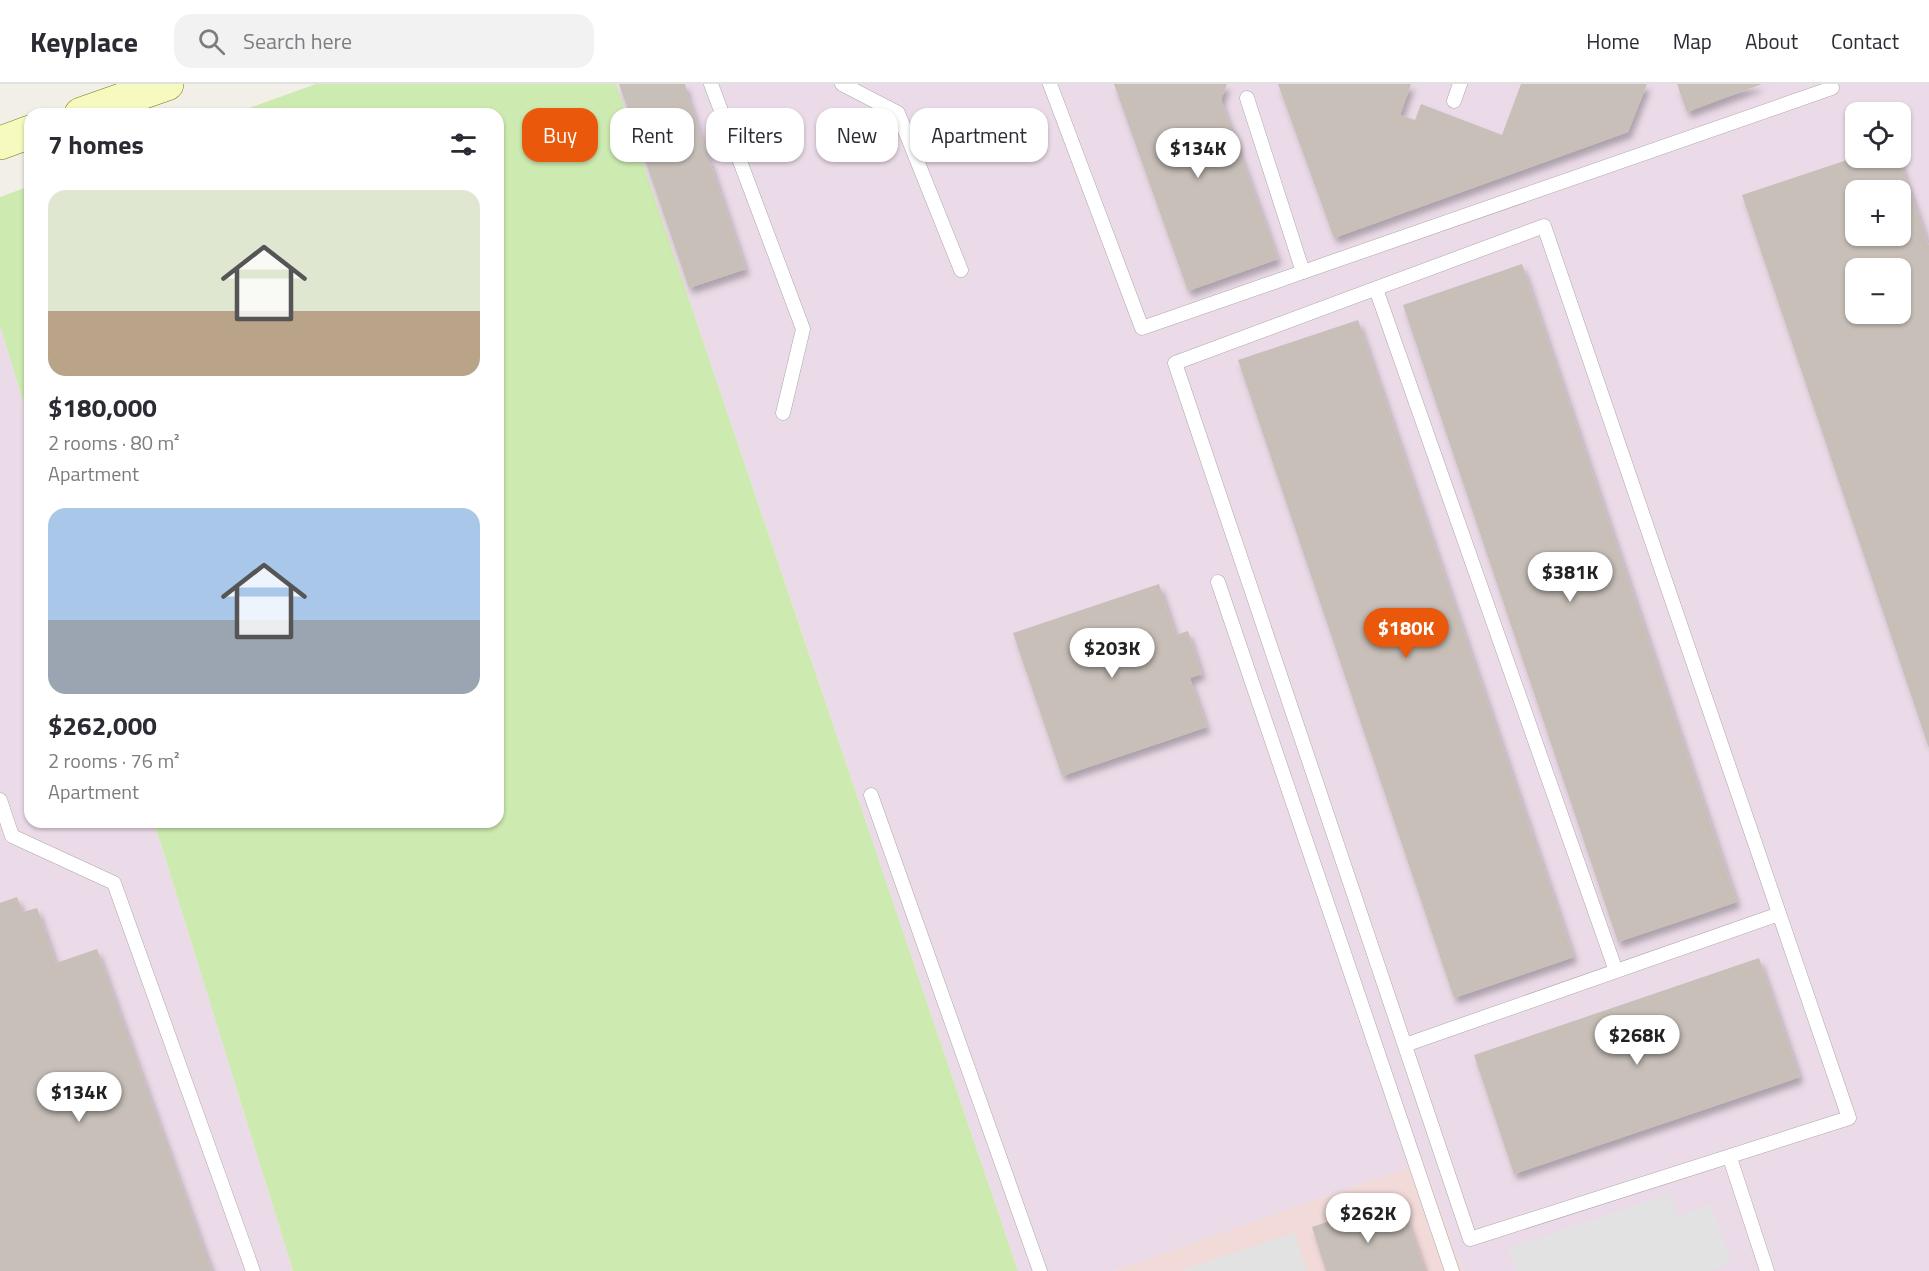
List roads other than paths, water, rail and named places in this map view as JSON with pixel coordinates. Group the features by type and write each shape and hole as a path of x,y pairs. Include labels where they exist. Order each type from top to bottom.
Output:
{"street":[{"path":"98,108 167,84"},
{"path":"0,143 24,134"}],"lane":[{"path":"711,84 803,329 783,413"},
{"path":"842,84 898,113 961,270"},
{"path":"1050,84 1142,328 1821,92 1832,87 1830,84"},
{"path":"1454,101 1460,84"},
{"path":"1247,98 1303,272"},
{"path":"1544,226 1779,914 1849,1118 1730,1158 1470,1239 1175,363 1544,226"},
{"path":"1376,289 1616,971"},
{"path":"1218,582 1452,1271"},
{"path":"871,795 1040,1271"},
{"path":"0,800 6,838 114,883 252,1271"},
{"path":"1405,1044 1779,914"},
{"path":"1730,1158 1767,1271"}]}
